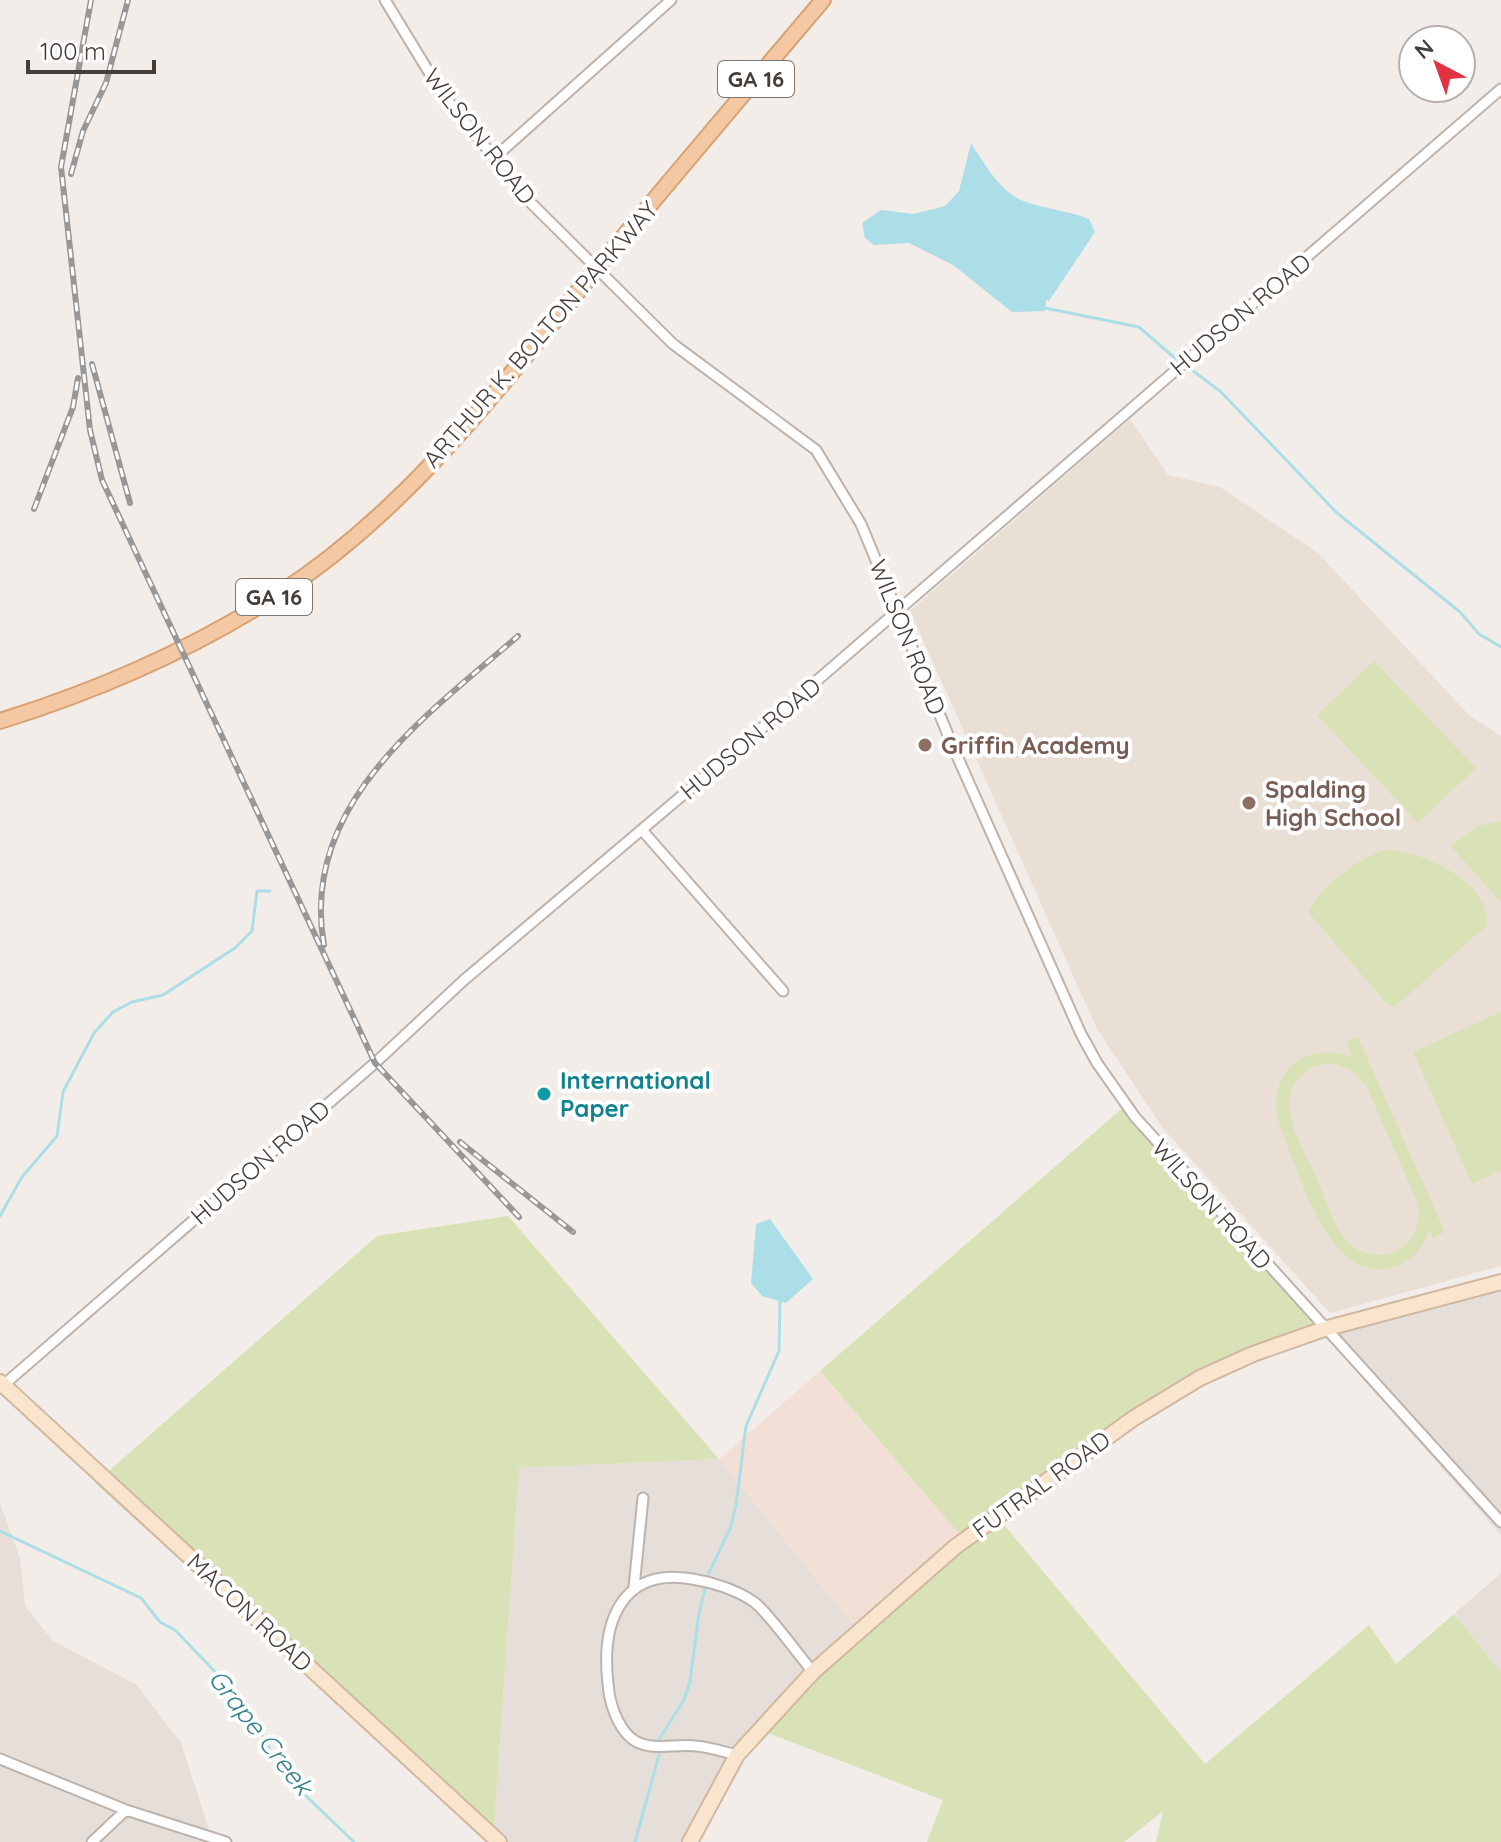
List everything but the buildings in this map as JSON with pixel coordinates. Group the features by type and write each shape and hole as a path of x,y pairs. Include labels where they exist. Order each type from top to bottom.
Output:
{"main road":[{"name":"ARTHUR K. BOLTON PARKWAY","path":"0,721 87,694 168,658 282,592 380,516 485,405 823,0"}],"street":[{"name":"WILSON ROAD","path":"385,0 441,92 494,158 596,270 673,344 816,450 854,509 953,747 1097,1063 1135,1117 1501,1522"},
{"path":"494,158 671,0"},
{"name":"HUDSON ROAD","path":"1,1385 375,1063 464,980 1501,89"},
{"path":"642,830 783,991"},
{"name":"FUTRAL ROAD","path":"690,1842 737,1755 813,1672 955,1547 1144,1411 1226,1365 1324,1329 1501,1282"},
{"name":"MACON ROAD","path":"1,1385 499,1842"},
{"path":"643,1498 634,1587 615,1613 604,1650 609,1693 617,1719 630,1737 645,1747 696,1746 737,1755"},
{"path":"634,1587 665,1574 709,1582 755,1603 813,1672"},
{"path":"0,1759 126,1810 226,1842"},
{"path":"92,1842 126,1810"}],"shaded area":[{"name":"Spalding High School","path":"1130,419 1168,475 1220,487 1318,553 1469,715 1501,736 1501,1266 1330,1313 1162,1127 1097,1029 910,611"},
{"path":"1501,1282 1501,1535 1317,1327"},
{"path":"820,1371 965,1541 860,1633 719,1459"},
{"path":"719,1459 860,1633 768,1716 714,1806 698,1842 493,1842 519,1468"},
{"path":"0,1503 20,1558 25,1606 53,1641 137,1685 181,1743 213,1842 0,1842"},
{"path":"1501,1573 1501,1672 1454,1614"}],"green space":[{"path":"1374,661 1476,768 1418,823 1317,715"},
{"path":"1501,821 1501,903 1451,846 1478,826"},
{"path":"1385,850 1400,851 1434,862 1466,882 1485,909 1487,925 1395,1007 1386,1003 1308,912 1322,892 1341,874 1363,859"},
{"path":"1501,1012 1501,1171 1472,1184 1413,1052"},
{"path":"1358,1037 1445,1232 1433,1238 1430,1231 1414,1255 1390,1268 1368,1268 1349,1258 1333,1241 1307,1195 1276,1109 1277,1092 1291,1066 1317,1053 1333,1052 1351,1056 1346,1042","holes":["1331,1064 1351,1070 1366,1086 1418,1204 1418,1220 1413,1235 1400,1249 1386,1254 1370,1254 1356,1249 1340,1231 1290,1114 1293,1087 1306,1072"]},
{"path":"1126,1105 1317,1327 1215,1366 994,1513 1205,1764 1369,1625 1396,1664 1454,1614 1501,1672 1501,1842 1156,1842 1163,1811 1124,1842 927,1842 943,1800 760,1730 965,1541 820,1371"},
{"path":"508,1216 719,1459 519,1468 493,1842 95,1483 377,1236"}],"water":[{"path":"971,143 993,175 1013,196 1089,219 1095,232 1049,301 1046,300 1045,311 1012,312 953,265 909,243 874,245 865,238 862,223 881,210 914,214 945,206 959,191"},
{"path":"770,1219 813,1279 786,1303 762,1296 751,1283 756,1224"}],"waterway":[{"path":"1045,308 1139,327 1176,359"},
{"path":"1188,367 1221,392 1337,513 1460,612 1479,634 1501,647"},
{"path":"0,1216 22,1177 57,1136 63,1092 94,1033 113,1012 132,1002 163,995 235,948 252,931 257,891 270,891"},
{"path":"635,1842 659,1755 656,1744 684,1700 690,1681 699,1613 709,1573 731,1526 736,1505 746,1426 779,1351 780,1301"},
{"name":"Grape Creek","path":"0,1531 141,1598 160,1622 175,1630 224,1681 267,1742 273,1757 303,1793 354,1842"}],"railway":[{"path":"91,0 61,167 90,430 102,480 375,1063 519,1217"},
{"path":"71,174 83,131 106,83 128,0"},
{"path":"92,364 130,503"},
{"path":"34,509 73,407 78,378"},
{"path":"324,945 321,895 331,849 350,807 377,768 410,732 518,636"},
{"path":"460,1142 573,1232"}],"place":[{"name":"Griffin Academy","path":"925,745"},
{"name":"Spalding High School","path":"1249,803"},
{"name":"International Paper","path":"544,1094"}]}
